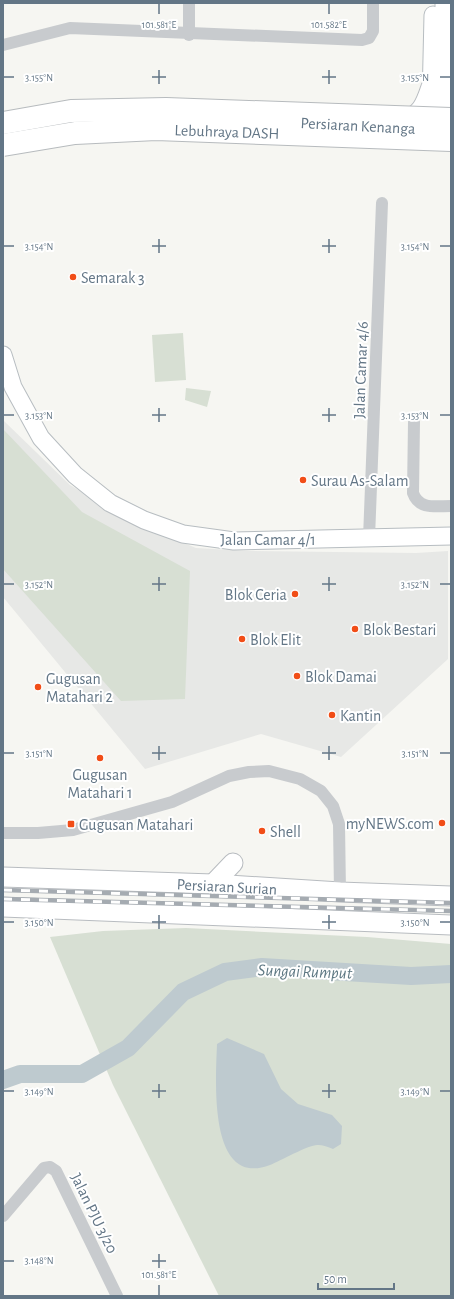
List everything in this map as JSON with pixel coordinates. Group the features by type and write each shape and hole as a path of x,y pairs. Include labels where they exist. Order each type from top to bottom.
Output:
{"highway":[{"name":"Lebuhraya DASH","path":"3,123 71,111 166,109 445,132"},
{"name":"Lebuhraya DASH","path":"5,147 75,133 156,128 445,132"}],"main road":[{"path":"327,123 407,119 418,113 426,105 442,97"},
{"name":"Persiaran Kenanga","path":"5,147 105,120 150,118 327,123 445,132"},
{"path":"242,142 326,139 416,141 445,132"},
{"name":"Persiaran Kenanga","path":"5,147 126,138 451,151"},
{"path":"213,884 233,863"},
{"name":"Persiaran Surian","path":"3,877 213,884 340,892 451,896"},
{"name":"Persiaran Surian","path":"3,907 451,925"}],"street":[{"path":"189,3 189,35"},
{"path":"3,45 70,28 189,35 362,40 369,38 373,31 373,3"},
{"path":"433,3 445,132"},
{"path":"442,97 444,3"},
{"name":"Jalan Camar 4/6","path":"369,538 382,203"},
{"name":"Jalan Camar 4/1","path":"3,355 8,389 41,438 76,475 110,503 144,520 183,534 234,542 451,536"},
{"path":"414,422 413,493 415,500 428,506 451,506"},
{"path":"3,833 38,833 73,830 172,802 229,776 249,772 270,771 300,779 321,791 333,806 339,824 340,892"},
{"name":"Jalan PJU 3/20","path":"3,1216 44,1168 50,1167 56,1171 117,1296"}],"shaded area":[{"path":"183,333 186,380 155,382 152,335"},
{"path":"186,388 211,391 207,407 185,400"},
{"path":"3,420 70,485 126,519 196,548 249,551 416,553 448,551 448,659 341,757 261,734 145,769 3,597"},
{"path":"3,429 82,512 190,571 185,699 121,701 3,569"},
{"path":"186,928 367,937 451,944 451,1296 219,1296 113,1085 50,937 103,931"},
{"path":"227,1038 264,1054 281,1089 298,1104 332,1115 342,1126 341,1144 333,1149 322,1145 314,1145 270,1165 250,1168 235,1161 225,1146 220,1126 217,1103 217,1044"}],"waterway":[{"name":"Sungai Rumput","path":"3,1080 20,1074 82,1074 128,1048 183,992 225,972 262,967 411,976 451,974"}],"railway":[{"path":"3,890 451,903"},
{"path":"3,899 451,911"}],"place":[{"name":"Semarak 3","path":"73,277"},
{"name":"Surau As-Salam","path":"303,480"},
{"name":"Blok Ceria","path":"295,594"},
{"name":"Blok Bestari","path":"355,629"},
{"name":"Blok Elit","path":"242,639"},
{"name":"Blok Damai","path":"297,676"},
{"name":"Gugusan Matahari 2","path":"38,687"},
{"name":"Kantin","path":"332,715"},
{"name":"Gugusan Matahari 1","path":"100,758"},
{"name":"myNEWS.com","path":"442,823"},
{"name":"Gugusan Matahari","path":"71,824"},
{"name":"Shell","path":"262,831"}]}
